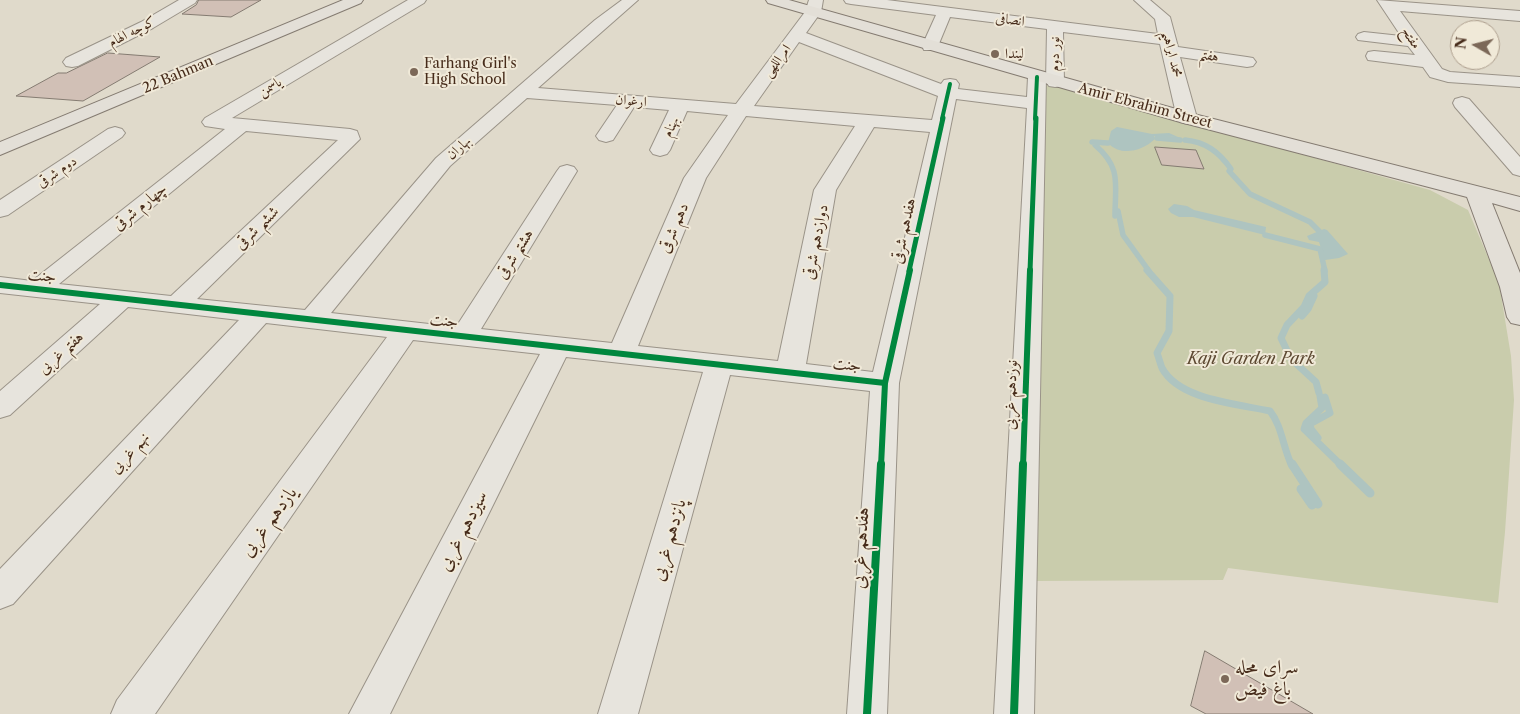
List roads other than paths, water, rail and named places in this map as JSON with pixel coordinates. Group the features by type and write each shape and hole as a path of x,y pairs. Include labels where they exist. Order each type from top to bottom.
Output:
{"main road":[{"name":"22 Bahman","path":"0,149 355,0"},
{"name":"Amir Ebrahim Street","path":"773,0 814,6 930,46 1042,88 1187,118 1520,204"},
{"path":"1477,194 1513,287 1520,317"},
{"path":"1486,219 1494,217 1505,218 1520,224"}],"street":[{"name":"کوچه الهام","path":"72,62 147,25 190,0"},
{"name":"یاسمن","path":"316,131 212,122 419,0"},
{"name":"بهاران","path":"311,320 443,162 601,22 631,0"},
{"name":"انصافی","path":"851,0 1055,26 1097,24 1170,45"},
{"name":"محمد ابراهیم","path":"1141,0 1162,17 1187,118"},
{"path":"1514,0 1520,5"},
{"path":"1003,19 1008,2"},
{"path":"1386,3 1520,16"},
{"name":"مفتح","path":"1386,3 1434,69"},
{"name":"امراللهی","path":"740,110 796,35 814,6"},
{"path":"930,46 945,12"},
{"name":"نور دوم","path":"1042,88 1055,26"},
{"path":"796,35 949,88 1042,88"},
{"path":"1364,37 1414,42"},
{"name":"هفتم","path":"1170,45 1247,62"},
{"path":"1374,56 1434,69 1520,82"},
{"name":"هفدهم شرقی","path":"885,383 949,88"},
{"name":"نوزدهم غربی","path":"1014,714 1042,88"},
{"name":"ارغوان","path":"522,92 941,127"},
{"path":"606,136 629,101"},
{"path":"1462,103 1520,170"},
{"name":"بهنام","path":"660,150 681,105"},
{"name":"دهم شرقی","path":"621,354 695,178 740,110"},
{"name":"دوازدهم شرقی","path":"790,373 826,190 868,120"},
{"name":"چهارم شرقی","path":"37,289 242,125"},
{"name":"ششم شرقی","path":"176,305 350,139 350,135 316,131"},
{"name":"دوم شرقی","path":"0,210 115,133"},
{"name":"هشتم شرقی","path":"463,336 567,171"},
{"name":"جنت","path":"0,285 885,383"},
{"name":"هفتم غربی","path":"0,408 122,299"},
{"name":"نهم غربی","path":"0,593 259,314"},
{"name":"یازدهم غربی","path":"131,714 406,330"},
{"name":"سیزدهم غربی","path":"369,714 557,347"},
{"name":"پانزدهم غربی","path":"618,714 719,365"},
{"name":"هفدهم غربی","path":"868,714 885,383"}],"water":[{"path":"1117,127 1152,134 1169,133 1178,137 1154,136 1155,139 1144,147 1125,151 1119,150 1108,143 1111,131"},
{"path":"1174,204 1266,227 1265,235 1193,217 1179,217 1168,209"},
{"path":"1324,229 1348,254 1339,258 1325,260 1319,242 1309,240 1307,236"}],"waterway":[{"path":"1157,138 1180,140"},
{"path":"1185,140 1199,143 1217,153 1231,169 1229,171 1250,194 1310,222 1319,231"},
{"path":"1092,142 1108,143"},
{"path":"1097,145 1095,145 1104,153 1113,169 1116,186 1115,216"},
{"path":"1118,211 1123,235 1149,271"},
{"path":"1265,235 1320,249 1325,271"},
{"path":"1147,270 1170,296 1169,331 1157,353 1162,368 1170,379 1195,394 1210,399 1270,411 1280,430 1292,466"},
{"path":"1319,393 1316,382 1291,359 1281,338 1287,325 1304,307 1309,296 1325,282 1324,270"},
{"path":"1302,316 1308,309 1314,296"},
{"path":"1320,396 1322,408 1306,423 1304,429 1342,466"},
{"path":"1318,438 1311,429 1310,424 1330,413 1325,397"},
{"path":"1292,464 1318,504"},
{"path":"1340,464 1370,493"},
{"path":"1301,489 1312,505"}],"place":[{"name":"لیندا","path":"995,54"},
{"name":"Farhang Girl's High School","path":"414,72"},
{"name":"سرای محله باغ فیض","path":"1225,679"}],"park label":[{"name":"Kaji Garden Park","path":"1251,359"}]}
